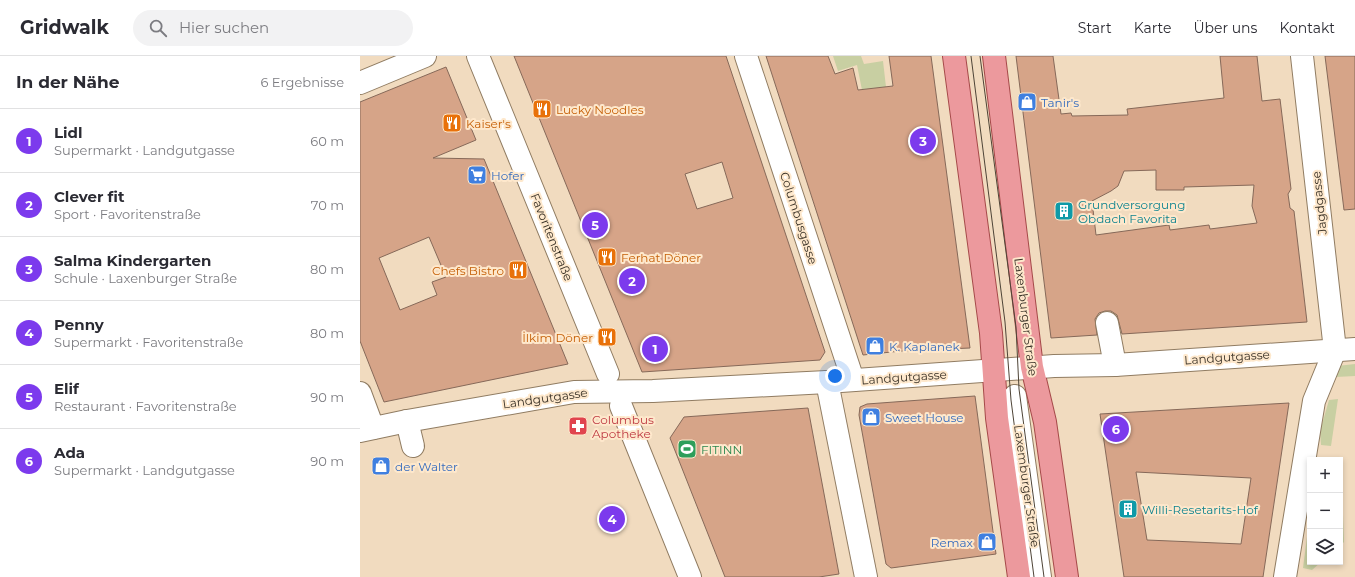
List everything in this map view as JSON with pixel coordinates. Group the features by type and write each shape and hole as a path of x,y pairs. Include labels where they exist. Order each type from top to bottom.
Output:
{"main road":[{"path":"954,56 991,333 997,418 1018,577"},
{"name":"Laxenburger Straße","path":"994,56 1032,367 1045,422 1067,577"}],"street":[{"name":"Favoritenstraße","path":"478,56 608,374"},
{"name":"Columbusgasse","path":"746,56 853,380"},
{"name":"Jagdgasse","path":"1302,56 1345,349"},
{"path":"360,83 419,58"},
{"path":"1107,323 1115,365"},
{"name":"Landgutgasse","path":"366,430 407,421 574,392 653,391 827,382 994,371 1032,367 1115,365 1345,349"},
{"path":"1285,577 1314,401 1345,349"},
{"path":"994,371 1015,396 1032,367"},
{"path":"827,382 865,574"},
{"path":"360,393 366,430"},
{"name":"Laxemburger Straße","path":"1015,396 1040,577"},
{"path":"621,406 690,577"},
{"path":"407,421 412,446"}],"green space":[{"path":"833,56 861,56 864,64 883,61 886,87 862,90 857,65 838,71"},
{"path":"1355,364 1355,376 1336,377 1337,366"},
{"path":"1338,399 1331,446 1321,445 1320,431 1329,400"},
{"path":"1343,515 1344,542 1343,543"},
{"path":"1307,537 1307,565 1318,565 1312,570 1303,568"}],"building":[{"path":"514,56 726,56 825,352 820,360 642,372","holes":["722,162 733,198 697,209 685,174"]},
{"path":"766,56 828,56 835,74 853,68 858,90 893,86 889,56 931,56 970,348 901,351 863,355"},
{"path":"1016,56 1053,56 1061,114 1071,113 1072,116 1128,115 1127,109 1224,98 1220,56 1257,56 1262,101 1280,99 1291,189 1288,194 1290,208 1294,211 1307,322 1122,334 1117,315 1111,311 1105,311 1099,313 1095,319 1097,335 1051,338","holes":["1156,170 1156,190 1184,190 1184,187 1254,185 1252,206 1257,223 1210,229 1209,225 1170,230 1169,225 1096,235 1092,201 1118,186 1124,171"]},
{"path":"1325,56 1355,56 1355,209 1344,210"},
{"path":"446,67 476,140 433,158 484,159 568,364 384,402 360,341 360,102","holes":["429,237 446,277 432,282 437,295 400,310 379,258"]},
{"path":"975,396 996,554 891,568 886,564 859,415 860,407 867,404"},
{"name":"Willi-Resetarits-Hof","path":"1289,403 1263,577 1124,577 1100,414","holes":["1136,472 1251,478 1241,544 1147,540"]},
{"path":"808,408 839,574 819,577 725,577 670,438 684,417"}],"tram line":[{"path":"971,56 1005,322 1011,400 1034,577"},
{"path":"980,56 1016,327 1019,389 1044,577"}],"place":[{"name":"Tanir's","path":"1027,102"},
{"name":"Lucky Noodles","path":"542,109"},
{"name":"Kaiser's","path":"452,123"},
{"name":"Salma Kindergarten","path":"923,141"},
{"name":"Hofer","path":"477,175"},
{"name":"Grundversorgung Obdach Favorita","path":"1064,211"},
{"name":"Elif","path":"595,225"},
{"name":"Ferhat Döner","path":"607,257"},
{"name":"Chefs Bistro","path":"518,270"},
{"name":"Clever fit","path":"632,281"},
{"name":"İlkim Döner","path":"607,337"},
{"name":"K. Kaplanek","path":"875,346"},
{"name":"Lidl","path":"655,349"},
{"name":"Sweet House","path":"871,417"},
{"name":"Columbus Apotheke","path":"578,426"},
{"name":"Ada","path":"1116,429"},
{"name":"FITINN","path":"687,449"},
{"name":"der Walter","path":"381,466"},
{"name":"Willi-Resetarits-Hof","path":"1128,509"},
{"name":"Penny","path":"612,519"},
{"name":"Remax","path":"987,542"}]}
